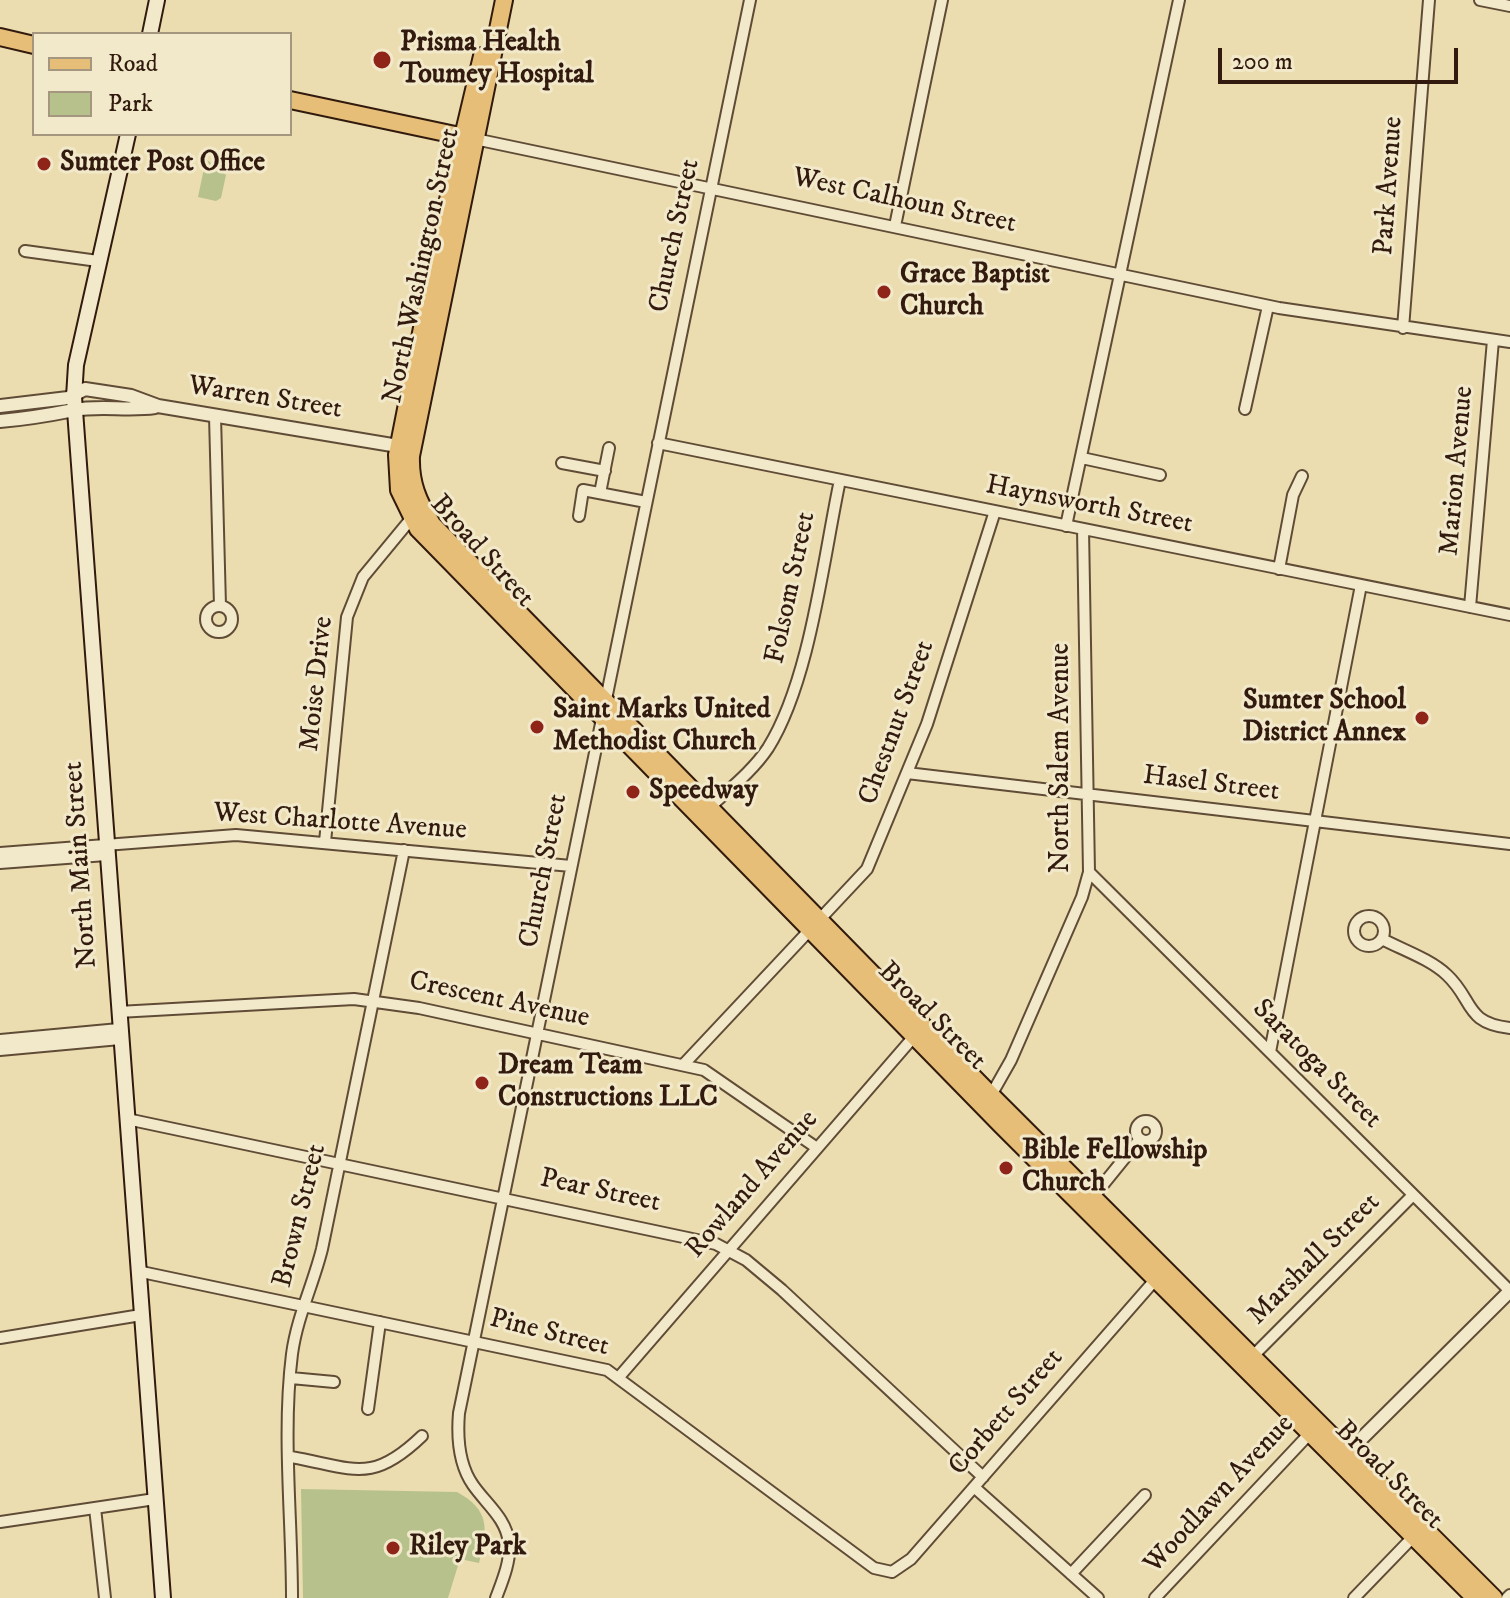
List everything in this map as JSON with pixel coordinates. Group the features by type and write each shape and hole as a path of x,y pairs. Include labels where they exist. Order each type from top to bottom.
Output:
{"main road":[{"path":"150,32 157,0"},
{"name":"North Washington Street","path":"405,447 469,138 493,0"},
{"name":"North Washington Street","path":"469,138 504,0"},
{"path":"0,37 32,45"},
{"name":"West Calhoun Street","path":"292,100 469,138"},
{"name":"North Main Street","path":"128,136 76,365 74,403 163,1598"},
{"name":"Broad Street","path":"405,447 416,512 424,536 603,708 987,1100 1155,1280 1314,1429 1413,1537 1475,1598"},
{"name":"Broad Street","path":"987,1100 1093,1197 1252,1357 1314,1429"},
{"name":"Broad Street","path":"1342,1458 1494,1598"}],"street":[{"name":"Church Street","path":"496,1598 509,1553 509,1542 497,1512 472,1483 459,1445 459,1413 750,0"},
{"path":"895,226 942,0"},
{"path":"1066,526 1179,0"},
{"name":"Park Avenue","path":"1403,328 1429,0"},
{"path":"1480,0 1510,6"},
{"name":"West Calhoun Street","path":"469,138 1268,306 1510,342"},
{"path":"25,251 98,261"},
{"path":"1245,409 1268,306"},
{"name":"Marion Avenue","path":"1470,607 1493,340"},
{"name":"Warren Street","path":"158,406 127,411 74,403 85,389 131,396 158,406 405,447"},
{"path":"0,406 74,403"},
{"path":"0,421 52,416 74,403"},
{"path":"215,416 220,606"},
{"name":"Haynsworth Street","path":"658,443 1510,615"},
{"path":"600,493 609,448"},
{"path":"1082,458 1160,475"},
{"path":"562,463 605,471"},
{"path":"1279,569 1293,495 1302,476"},
{"name":"Folsom Street","path":"704,812 766,750 792,700 840,480"},
{"path":"579,516 583,490 646,502"},
{"name":"Chestnut Street","path":"816,927 867,869 939,691 995,511"},
{"name":"Moise Drive","path":"325,842 347,617 363,577 416,512"},
{"name":"North Salem Avenue","path":"987,1100 1011,1060 1082,897 1089,872 1083,529"},
{"path":"1270,1052 1361,585"},
{"name":"Hasel Street","path":"907,773 1510,844"},
{"name":"West Charlotte Avenue","path":"106,850 236,835 571,866"},
{"path":"0,853 106,850"},
{"path":"0,863 106,850"},
{"name":"Brown Street","path":"292,1598 291,1378 298,1318 313,1285 404,850"},
{"name":"Saratoga Street","path":"1089,872 1510,1291"},
{"path":"684,1064 816,927"},
{"path":"1382,939 1449,977 1477,1017 1492,1025 1510,1028"},
{"name":"Crescent Avenue","path":"118,1012 373,1001 684,1064 721,1080 817,1148"},
{"name":"Rowland Avenue","path":"619,1377 918,1031"},
{"path":"0,1040 120,1034"},
{"path":"0,1050 120,1034"},
{"name":"Pear Street","path":"127,1119 678,1233 729,1250 782,1290 983,1477"},
{"path":"1093,1197 1140,1139"},
{"name":"Marshall Street","path":"1252,1357 1412,1196"},
{"name":"Pine Street","path":"137,1271 597,1366 619,1377 874,1568 892,1572"},
{"name":"Corbett Street","path":"892,1572 911,1559 1155,1280"},
{"path":"1342,1458 1510,1291"},
{"path":"0,1338 141,1315"},
{"path":"368,1409 380,1322"},
{"path":"291,1378 334,1382"},
{"name":"Woodlawn Avenue","path":"1155,1598 1314,1429"},
{"path":"291,1457 374,1469 392,1463 422,1436"},
{"path":"974,1487 1098,1598"},
{"path":"1071,1574 1145,1495"},
{"path":"0,1522 155,1499"},
{"path":"95,1508 105,1598"},
{"path":"1354,1598 1413,1537"}],"green space":[{"path":"206,159 226,175 221,198 216,201 198,197"},
{"name":"Riley Park","path":"301,1489 457,1492 476,1506 484,1522 479,1563 460,1559 448,1598 303,1598"}],"place":[{"name":"Prisma Health Toumey Hospital","path":"382,60"},
{"name":"Sumter Post Office","path":"44,164"},
{"name":"Grace Baptist Church","path":"884,292"},
{"name":"Sumter School District Annex","path":"1422,718"},
{"name":"Saint Marks United Methodist Church","path":"537,727"},
{"name":"Speedway","path":"633,792"},
{"name":"Dream Team Constructions LLC","path":"482,1083"},
{"name":"Bible Fellowship Church","path":"1006,1168"},
{"name":"Riley Park","path":"393,1548"}]}
